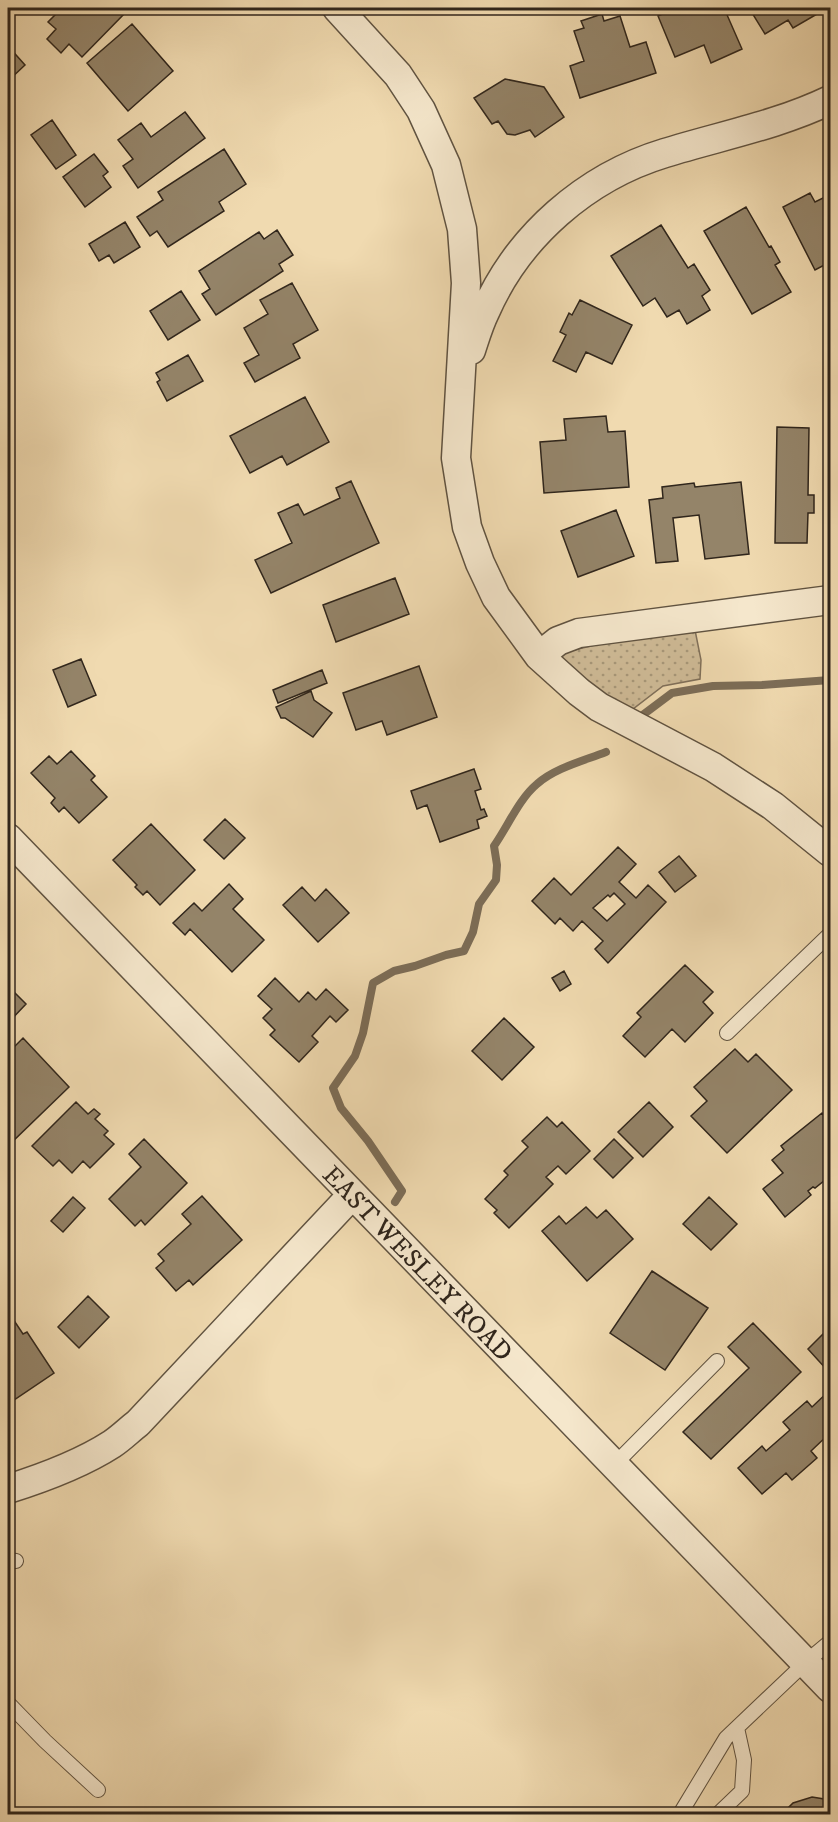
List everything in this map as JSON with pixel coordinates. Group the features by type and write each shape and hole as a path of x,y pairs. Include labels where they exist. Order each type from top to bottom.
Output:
{"street":[{"path":"337,8 398,75 421,110 446,165 462,229 466,283 456,458 467,527 496,597 539,656 569,684 599,707 713,767 773,806 831,852"},
{"path":"460,371 468,359 485,311 504,276 529,241 560,210 591,186 662,153 805,112 831,100"},
{"path":"539,656 558,641 579,633 831,600"},
{"name":"EAST WESLEY ROAD","path":"8,838 831,1688"},
{"path":"8,1489 31,1482 89,1457 114,1443 138,1423 352,1195"}],"lane":[{"path":"727,1033 831,934"},
{"path":"614,1465 717,1361"},
{"path":"680,1815 726,1738 806,1662 831,1642"},
{"path":"8,1703 98,1790"},
{"path":"718,1815 742,1791 744,1760 737,1728"}],"shaded area":[{"path":"694,625 701,660 700,679 663,686 629,712 591,687 553,655 641,634"}],"building":[{"path":"62,8 119,8 125,13 82,57 69,44 61,53 47,39 56,29 48,22"},
{"path":"665,8 724,8 742,49 711,63 704,45 675,57 658,16 667,12"},
{"path":"749,8 822,8 824,10 793,28 788,20 765,34"},
{"path":"602,14 604,21 620,16 630,47 646,42 656,73 580,98 570,66 584,61 574,31 584,28 581,21"},
{"path":"132,24 173,71 128,111 87,63"},
{"path":"8,46 25,65 8,81"},
{"path":"505,79 544,87 564,117 535,137 530,130 515,135 507,134 498,121 492,124 474,98"},
{"path":"185,112 205,138 138,188 123,166 133,159 118,140 141,123 151,137"},
{"path":"52,120 76,155 56,169 31,135"},
{"path":"224,149 246,184 219,202 224,211 168,247 157,231 150,236 137,217 163,200 158,192"},
{"path":"94,154 108,172 103,176 111,187 85,207 63,177"},
{"path":"810,193 815,202 829,195 830,198 830,262 815,270 783,207"},
{"path":"746,207 780,262 775,265 791,292 752,314 704,231"},
{"path":"125,222 140,247 114,263 109,255 99,261 89,244"},
{"path":"661,225 688,268 694,264 710,290 702,296 710,310 687,324 679,310 667,317 655,298 643,306 611,256"},
{"path":"277,230 293,255 279,264 283,271 216,315 202,294 210,289 199,271 259,232 264,239"},
{"path":"292,283 318,330 293,344 300,358 255,382 244,363 259,355 244,328 268,314 260,300"},
{"path":"181,291 200,320 168,340 150,311"},
{"path":"580,300 632,325 612,364 586,352 576,372 553,361 566,335 560,332 569,313 572,315"},
{"path":"188,355 203,381 167,401 157,382 160,380 156,373"},
{"path":"305,397 329,442 287,465 282,456 250,473 230,436"},
{"path":"606,416 608,432 625,431 629,487 544,493 540,442 566,440 564,419"},
{"path":"777,427 809,428 808,495 814,495 814,513 808,513 807,543 775,543"},
{"path":"351,481 379,543 271,593 255,560 292,543 278,513 298,504 304,515 340,498 336,488"},
{"path":"741,482 749,554 705,559 699,515 673,518 678,561 656,563 649,500 663,498 662,487 694,483 695,487"},
{"path":"616,510 634,556 578,577 561,531"},
{"path":"395,578 409,614 336,642 323,605"},
{"path":"81,659 96,695 68,707 53,670"},
{"path":"419,666 437,717 387,735 382,721 356,730 343,693"},
{"path":"322,670 327,683 278,703 273,690"},
{"path":"311,691 314,700 332,713 313,737 285,718 281,718 276,707"},
{"path":"71,751 95,776 91,780 107,797 79,823 64,807 59,812 51,803 55,798 31,773 49,756 57,764"},
{"path":"474,769 481,789 475,791 481,810 484,809 487,816 477,820 479,828 440,842 427,805 417,809 411,791"},
{"path":"225,819 245,838 224,859 204,840"},
{"path":"151,824 195,870 160,905 147,891 143,895 135,887 137,885 113,860"},
{"path":"618,847 636,864 619,882 636,898 648,885 666,902 608,963 595,949 603,941 582,921 573,931 560,918 555,924 532,901 554,878 571,895","holes":["614,893 625,904 607,921 593,908 608,895 610,897"]},
{"path":"679,856 696,876 675,892 659,872"},
{"path":"229,884 243,899 233,909 264,940 232,972 190,929 185,935 173,923 194,903 202,911"},
{"path":"302,887 315,901 326,889 349,913 318,942 283,905"},
{"path":"685,965 713,992 703,1002 713,1013 685,1042 672,1029 645,1057 623,1036 641,1017 637,1013"},
{"path":"564,971 571,984 560,991 552,978"},
{"path":"275,978 299,1002 308,992 316,1000 326,989 348,1010 336,1022 330,1016 312,1036 318,1042 299,1062 270,1035 275,1030 263,1018 272,1009 258,996"},
{"path":"8,986 26,1004 8,1023"},
{"path":"504,1018 534,1047 502,1080 472,1051"},
{"path":"23,1038 69,1087 11,1143 8,1139 8,1107 10,1105 8,1102 8,1053"},
{"path":"735,1049 748,1062 756,1054 792,1090 727,1153 691,1116 707,1101 694,1087"},
{"path":"76,1102 88,1114 94,1109 100,1114 95,1119 108,1131 104,1135 114,1144 90,1168 83,1161 72,1173 59,1160 53,1166 32,1146"},
{"path":"649,1102 673,1127 643,1157 618,1132"},
{"path":"822,1113 830,1124 830,1176 808,1191 811,1195 785,1217 763,1189 783,1173 772,1160 784,1150 781,1146"},
{"path":"547,1117 557,1127 562,1122 590,1151 566,1174 558,1166 546,1177 553,1184 509,1228 494,1213 497,1210 485,1199 508,1175 504,1171 528,1147 522,1141"},
{"path":"144,1139 187,1183 145,1225 141,1220 135,1226 109,1199 141,1167 129,1154"},
{"path":"614,1139 633,1158 613,1178 594,1159"},
{"path":"202,1196 242,1240 193,1285 189,1280 176,1291 156,1268 164,1261 158,1254 191,1224 182,1214"},
{"path":"73,1197 85,1208 63,1232 51,1221"},
{"path":"709,1197 737,1224 711,1250 683,1224"},
{"path":"586,1207 597,1218 606,1210 633,1239 587,1281 542,1231 559,1216 566,1224"},
{"path":"652,1271 708,1308 665,1370 610,1333"},
{"path":"88,1296 109,1317 79,1348 58,1327"},
{"path":"11,1316 23,1334 27,1332 54,1373 8,1404 8,1318"},
{"path":"753,1323 801,1372 711,1459 683,1432 749,1368 728,1347"},
{"path":"829,1328 830,1367 827,1370 808,1349"},
{"path":"830,1390 830,1433 811,1451 817,1458 792,1480 786,1473 762,1494 738,1468 762,1446 766,1451 790,1430 783,1422 807,1401 812,1407"},
{"path":"812,1797 830,1800 830,1814 782,1814 793,1803"}],"waterway":[{"path":"640,717 672,693 713,686 830,680"},
{"path":"395,1202 402,1191 368,1141 341,1108 333,1088 355,1056 363,1033 373,983 394,971 464,951 473,932 479,904 496,880 497,865 494,846 525,797 544,778 570,765 606,752"}]}
